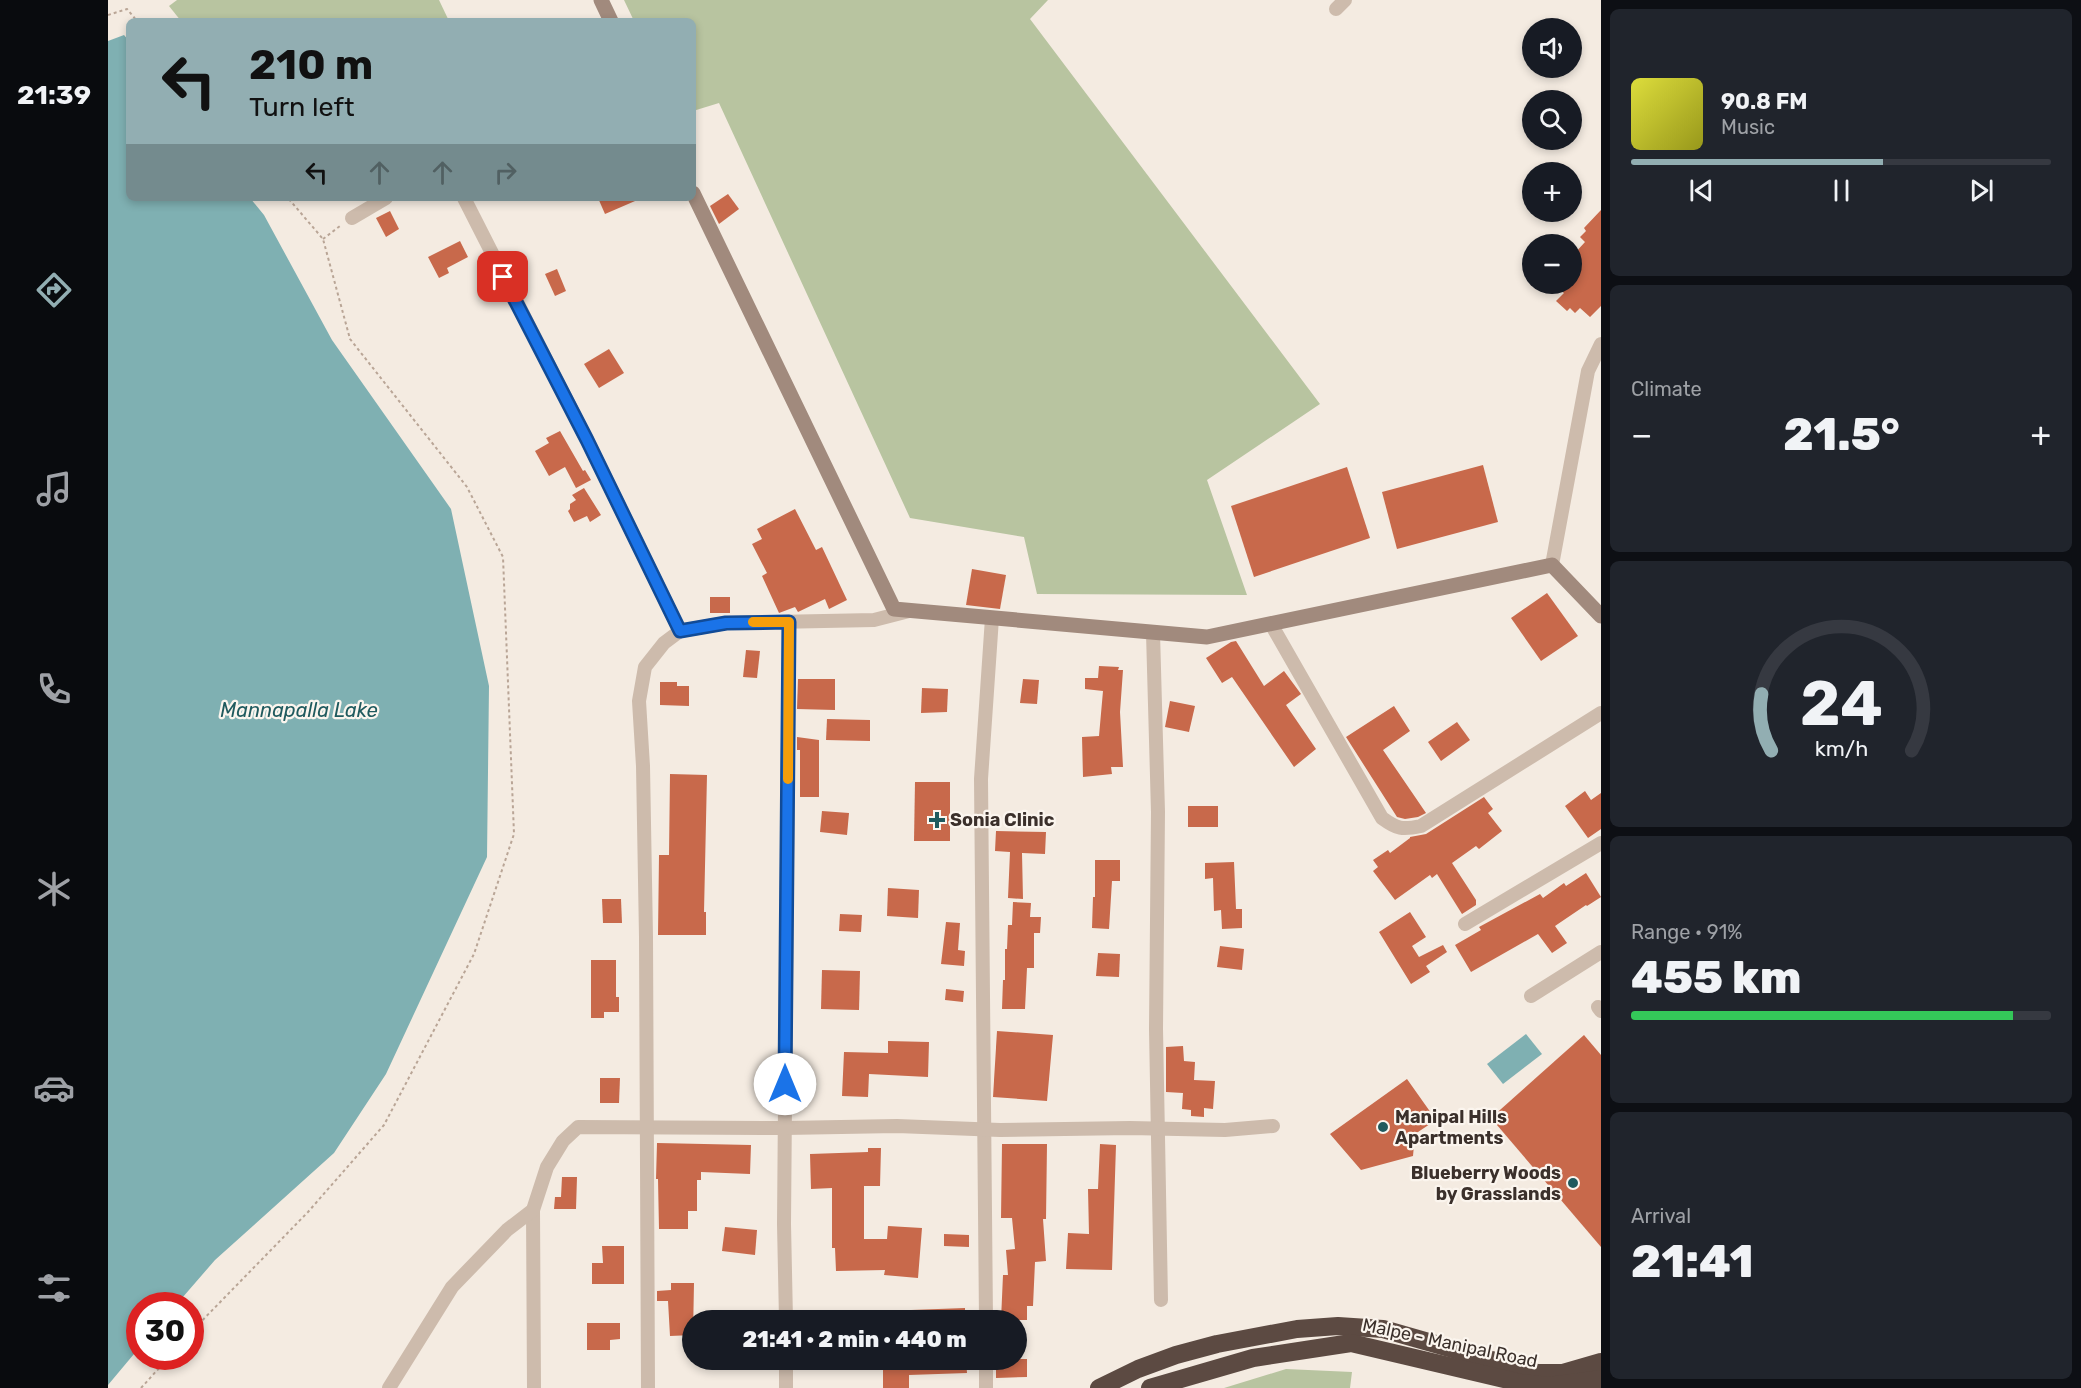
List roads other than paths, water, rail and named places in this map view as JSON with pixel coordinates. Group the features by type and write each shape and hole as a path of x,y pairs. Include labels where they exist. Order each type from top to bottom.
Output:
{"highway":[{"name":"Malpe - Manipal Road","path":"1099,1388 1138,1369 1176,1355 1217,1344 1297,1329 1338,1326 1383,1329 1537,1372 1563,1373 1594,1364"},
{"name":"Malpe - Manipal Road","path":"1150,1388 1253,1358 1351,1342 1521,1383 1549,1386 1601,1379"}],"street":[{"path":"601,0 610,18"},
{"path":"696,199 894,609 1207,638 1552,565"},
{"path":"352,218 381,201"},
{"path":"466,201 587,440 680,631"},
{"path":"1552,565 1588,371 1601,344"},
{"path":"1552,565 1601,615"},
{"path":"648,1388 646,937 643,766 639,701 645,667 664,644 680,631 726,623 874,620 909,611"},
{"path":"986,1310 981,779 992,618"},
{"path":"786,1310 789,622"},
{"path":"1271,624 1382,818 1394,827 1406,830 1420,826 1601,713"},
{"path":"1153,633 1158,812 1156,1018 1161,1300"},
{"path":"1465,924 1601,843"},
{"path":"1531,996 1601,952"},
{"path":"534,1388 533,1210 547,1167 563,1141 578,1127 897,1126 985,1129 1226,1130 1273,1126"},
{"path":"389,1388 452,1287 507,1230 533,1210"},
{"path":"786,1370 786,1388"},
{"path":"986,1370 986,1388"}],"water":[{"name":"Mannapalla Lake","path":"124,35 126,37 126,201 252,201 264,215 332,340 451,509 489,686 487,857 386,1074 334,1153 215,1260 187,1292 126,1292 126,1364 108,1385 108,41"},
{"path":"1526,1034 1542,1054 1503,1084 1487,1064"}],"place":[{"name":"Sonia Clinic","path":"937,820"},
{"name":"Manipal Hills Apartments","path":"1383,1127"},
{"name":"Blueberry Woods by Grasslands","path":"1573,1183"}]}
